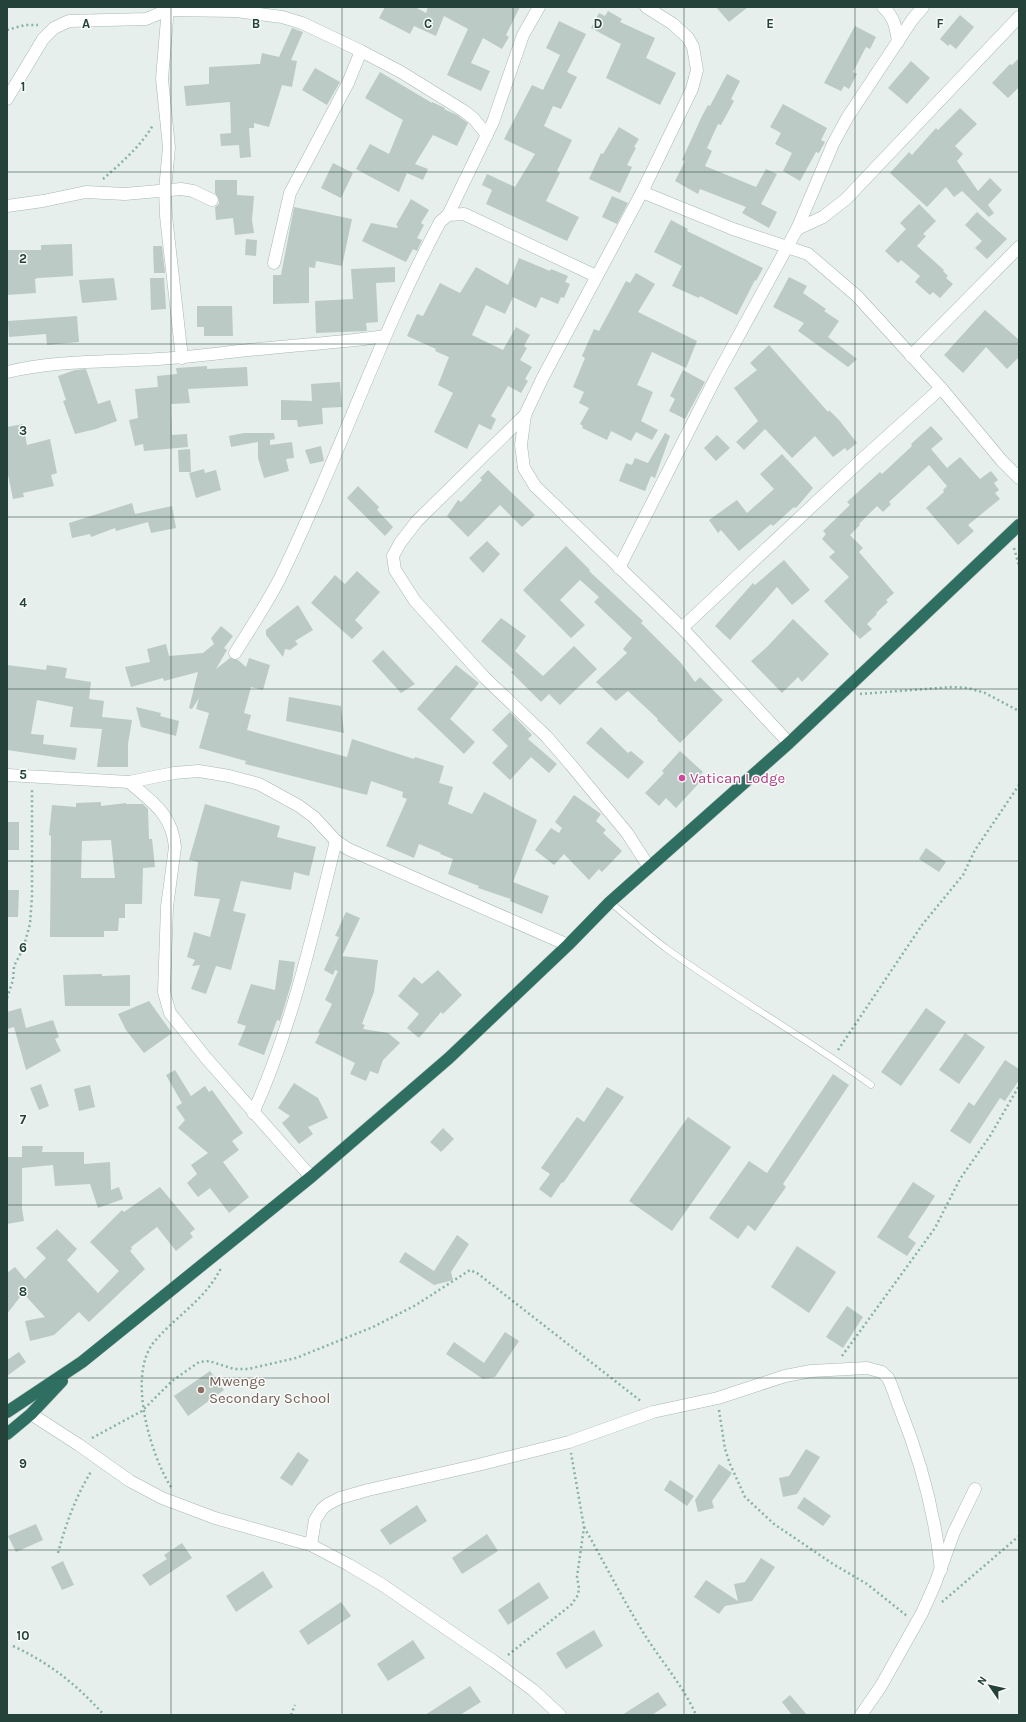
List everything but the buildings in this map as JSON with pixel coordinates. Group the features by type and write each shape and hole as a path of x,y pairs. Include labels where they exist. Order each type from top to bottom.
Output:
{"highway":[{"path":"7,1412 82,1362 311,1177 449,1058 568,945 610,902 789,742 1019,525"},
{"path":"7,1434 31,1414 82,1362"}],"street":[{"path":"235,653 264,606 288,562 337,452 385,336 427,247 440,222 448,215 487,135 498,110 523,35 539,7"},
{"path":"646,7 673,24 688,38 692,47 697,70 692,89 670,130 642,192 596,276 543,378 526,415 520,445 524,468 535,486 682,628 789,742"},
{"path":"883,7 889,13 895,24 898,42"},
{"path":"619,568 715,379 797,229 821,171 847,118 923,7"},
{"path":"7,99 43,39 54,28 69,21 146,19 168,8 236,12 282,17 316,29 361,51 401,72 464,111 474,119 487,135"},
{"path":"168,8 162,79 169,147 165,190 170,266 182,358"},
{"path":"797,229 823,217 846,199 1019,17"},
{"path":"274,263 290,193 348,83 361,51"},
{"path":"7,206 43,201 86,192 125,194 181,189 193,191 212,200"},
{"path":"642,192 733,229 758,238 788,246 808,254 857,296 941,388 992,450 1019,478"},
{"path":"448,215 456,213 464,214 596,276"},
{"path":"912,356 1019,247"},
{"path":"7,372 32,367 84,362 182,358 385,336"},
{"path":"682,628 859,462 941,388"},
{"path":"526,415 417,521 400,543 393,556 395,570 415,601 485,678 546,736 571,765 627,834 649,867"},
{"path":"7,775 129,782 174,773 199,771 229,776 259,784 299,806 314,817 336,841 348,849 465,902 568,945"},
{"path":"129,782 158,807 166,816 174,838 175,847 167,907 164,992 170,1013 253,1113 311,1177"},
{"path":"253,1113 281,1046 311,939 336,841"},
{"path":"311,1545 313,1527 317,1514 328,1504 340,1498 569,1442 652,1412 718,1398 785,1376 832,1369 867,1368 882,1372 888,1378 910,1431 922,1469 936,1534 941,1570"},
{"path":"31,1414 147,1491 184,1507 235,1524 311,1545 381,1584 495,1662 533,1690 560,1715"},
{"path":"861,1715 881,1686 918,1622 941,1570 954,1532 975,1489"}],"lane":[{"path":"610,902 668,949 757,1010 833,1057 871,1085"}],"path":[{"path":"7,30 25,25 54,28"},
{"path":"86,192 124,160 149,132 154,123"},
{"path":"1010,534 1019,566"},
{"path":"838,695 952,687 968,688 985,693 1019,711"},
{"path":"7,998 11,986 14,966 23,949 30,924 34,821 32,777"},
{"path":"833,1057 922,926 963,875 975,850 1019,785"},
{"path":"832,1369 935,1228 960,1179 990,1136 1019,1086"},
{"path":"184,1507 167,1480 148,1435 142,1411 144,1367 153,1343 198,1300 224,1263"},
{"path":"79,1445 142,1411 172,1381 199,1362 209,1361 234,1369 248,1369 296,1358 372,1327 416,1305 470,1270 477,1273 632,1394 652,1412"},
{"path":"718,1398 725,1449 745,1498 774,1524 833,1564 867,1584 898,1610 918,1622"},
{"path":"495,1662 507,1656 575,1601 579,1588 577,1577 584,1527 569,1442"},
{"path":"58,1552 66,1524 76,1500 99,1459"},
{"path":"584,1527 643,1633 660,1660 677,1682 696,1715"},
{"path":"939,1604 1019,1536"},
{"path":"13,1646 60,1672 104,1715"},
{"path":"291,1715 295,1705"}],"place":[{"name":"Vatican Lodge","path":"682,778"},
{"name":"Mwenge Secondary School","path":"201,1390"}]}
